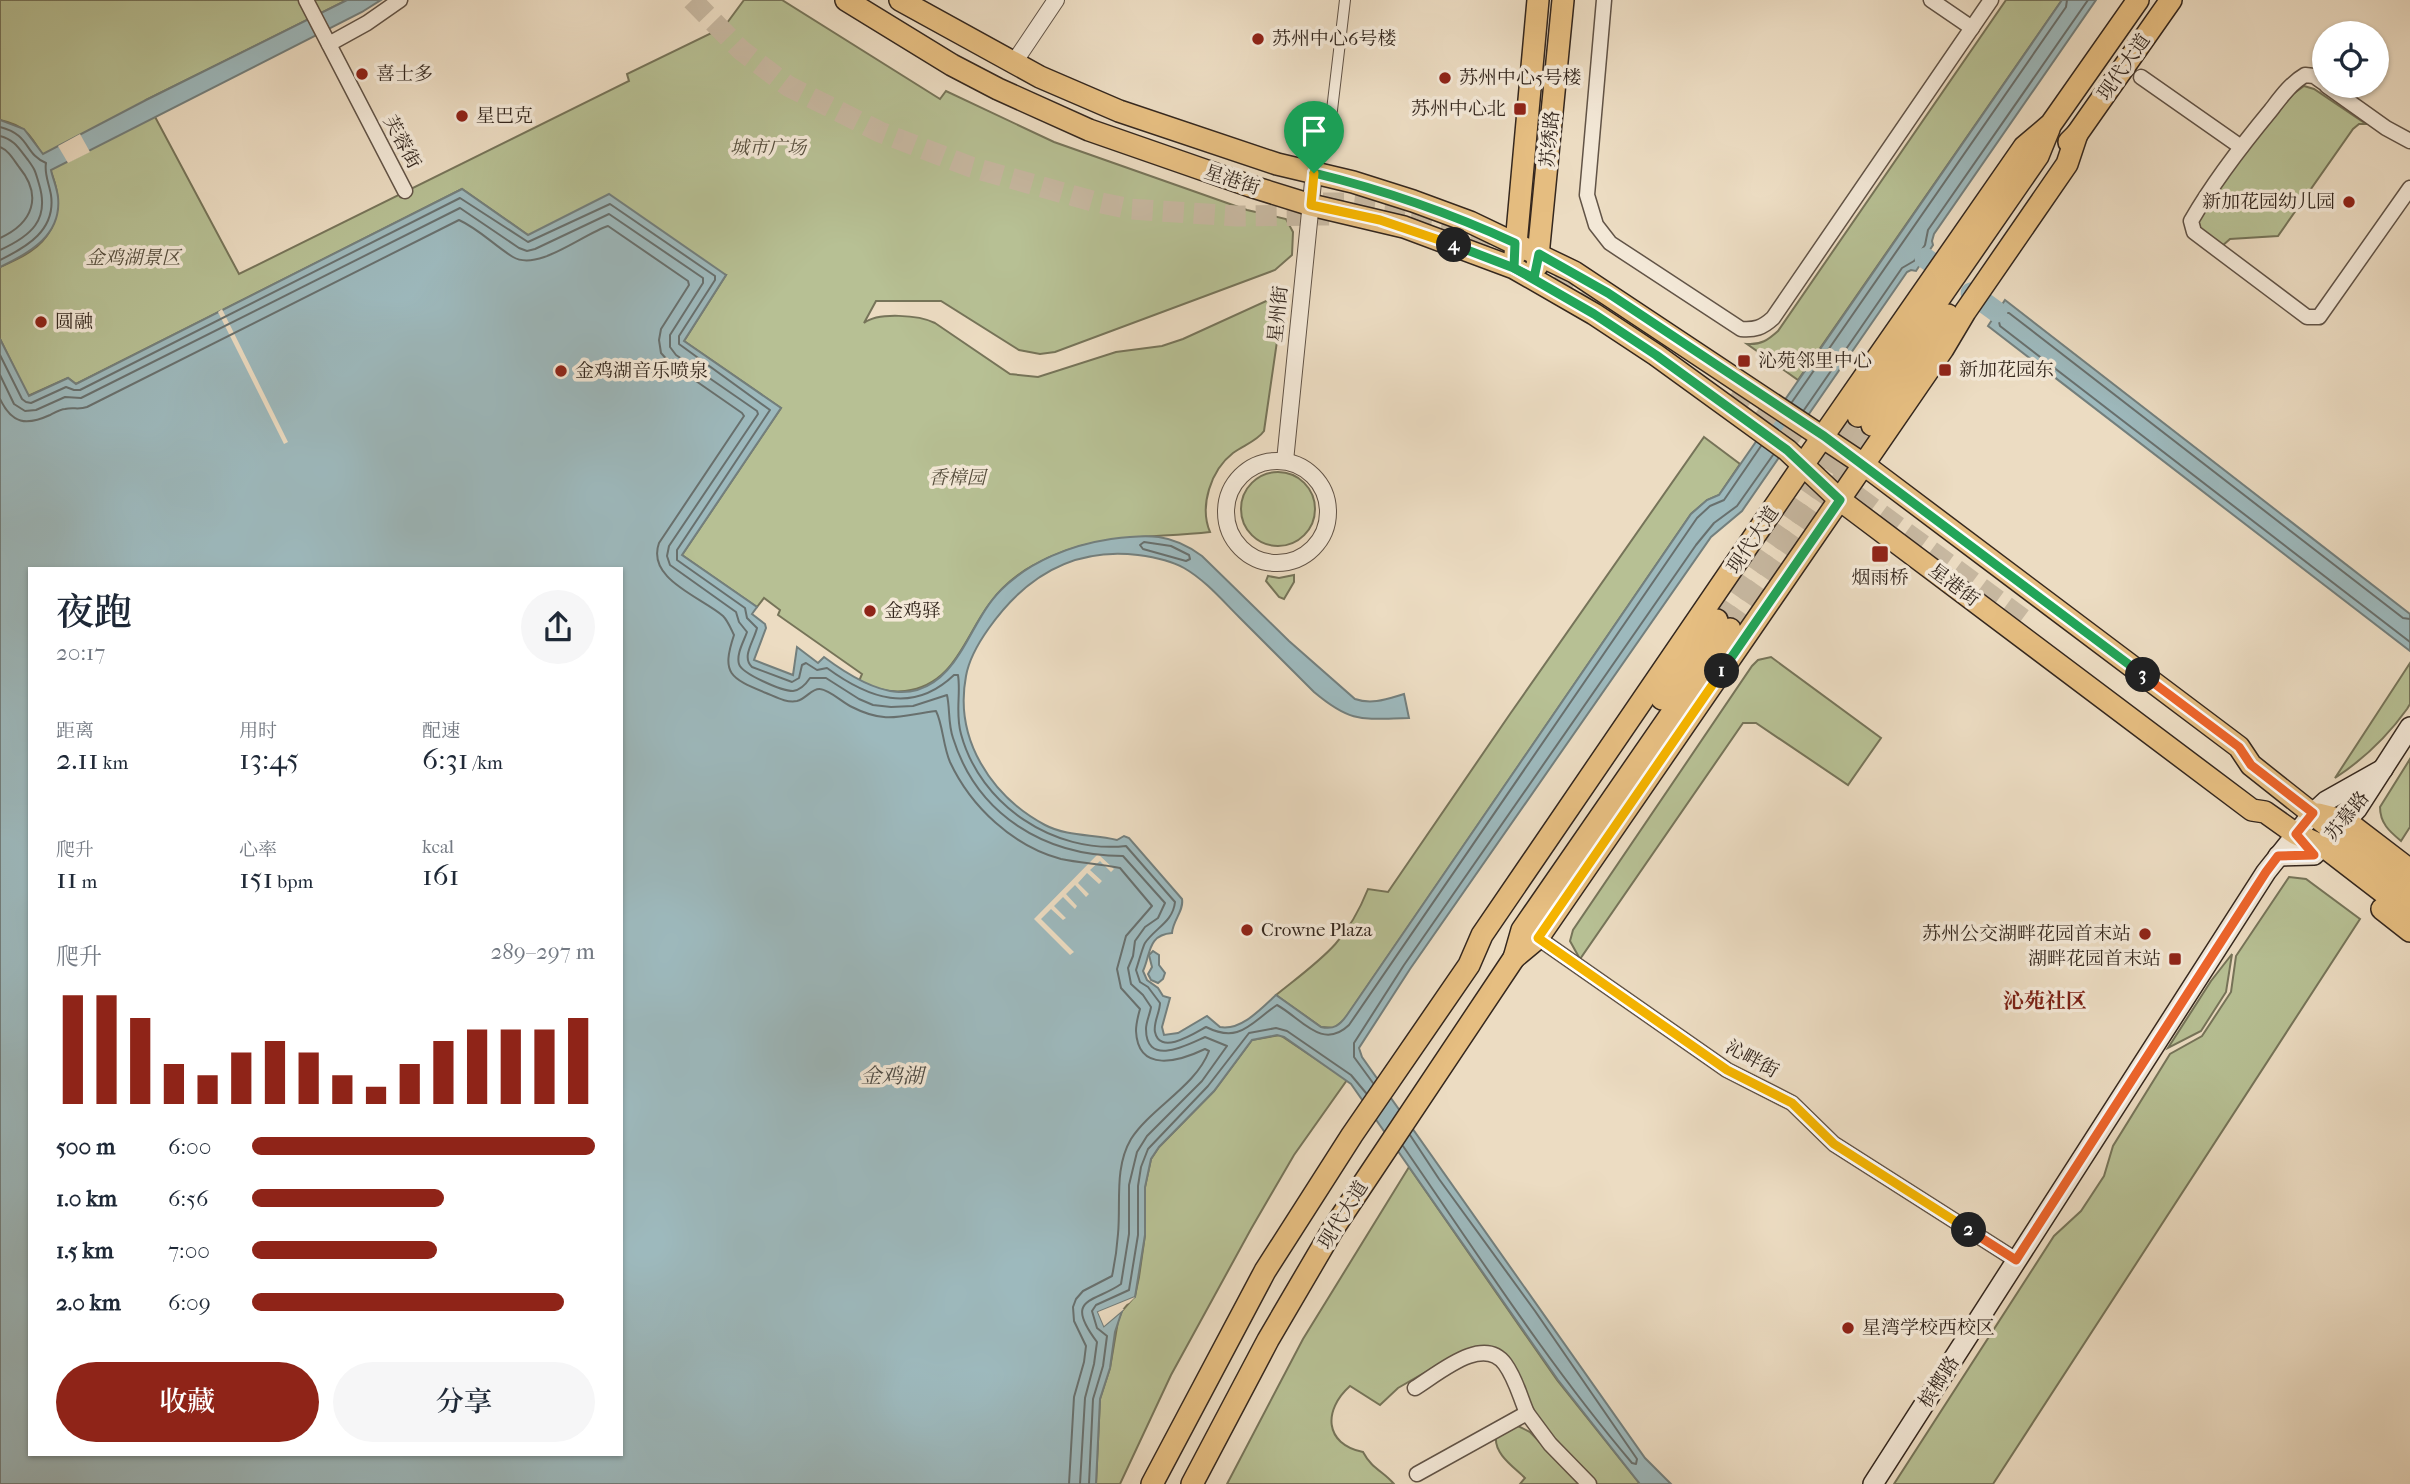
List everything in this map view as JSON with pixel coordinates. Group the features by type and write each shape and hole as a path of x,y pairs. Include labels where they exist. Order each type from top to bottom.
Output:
{"main road":[{"name":"星港街","path":"846,0 952,65 1060,118 1140,149 1311,205 1404,227 1534,278 1639,343 1787,450 1840,500 2252,810 2265,812"},
{"name":"星港街","path":"900,0 1013,64 1067,90 1127,114 1278,164 1413,201 1470,222 1539,254 1608,293 1863,464 2239,747 2251,765"},
{"name":"苏绣路","path":"1514,268 1538,0"},
{"name":"苏绣路","path":"1534,278 1539,254 1563,0"},
{"name":"现代大道","path":"2138,0 2051,124 2038,156 1865,421 2056,155 2077,134 2171,0"},
{"name":"现代大道","path":"1152,1484 1265,1271 1367,1112 1469,965 1482,935 2024,147 2051,124"},
{"name":"现代大道","path":"1192,1484 1297,1289 1389,1143 1514,958 1538,938 1943,349 1965,312 2067,164 2077,134"},
{"name":"星港街","path":"2313,813 2251,765 2232,758 2028,613 2259,801 2265,812 2296,834 2330,839"},
{"name":"现代大道","path":"1469,965 1493,943 1723,625 1521,930 1514,958"},
{"name":"苏慕路","path":"2278,856 2330,839 2357,809 2410,727"},
{"name":"苏慕路","path":"2278,856 2326,801 2383,769"},
{"path":"2313,813 2330,839 2410,931"},
{"path":"2330,839 2410,870"},
{"path":"2330,839 2410,891"},
{"path":"2330,839 2410,913"},
{"name":"槟榔路","path":"1873,1484 2278,856"}],"street":[{"path":"327,41 367,23 400,0"},
{"path":"1013,64 1056,0"},
{"path":"1314,173 1332,110 1345,0"},
{"path":"1604,0 1587,195 1593,217 1610,243 1741,328 1752,330 1763,328 1773,318 1992,0"},
{"path":"1931,0 1972,28"},
{"name":"芙蓉街","path":"310,6 405,191"},
{"path":"2312,76 2300,78 2241,147 2191,221 2191,227 2198,236 2306,317 2319,317 2410,188"},
{"path":"2141,77 2241,147"},
{"path":"2344,98 2386,128 2410,141"},
{"name":"星州街","path":"1285,461 1314,173"},
{"path":"1270,461 1285,461 1303,467 1317,479 1326,495 1329,514 1324,532 1313,548 1292,561 1266,562 1244,551 1234,540 1226,512 1228,497 1234,484 1250,469 1270,461"},
{"name":"沁畔街","path":"1538,938 1727,1070 1792,1103 1834,1144 2016,1260"},
{"path":"1415,1388 1464,1358 1485,1351 1493,1354 1506,1365 1527,1413 1550,1444 1589,1484"},
{"path":"1417,1474 1527,1413"}],"green space":[{"path":"0,0 347,0 146,100 239,274 629,81 627,74 724,27 744,0 782,0 940,99 946,91 1054,142 1247,210 1286,219 1293,232 1292,255 1275,270 1055,352 1040,354 1019,350 941,301 876,301 864,323 888,316 928,320 1010,374 1038,377 1116,352 1162,346 1183,339 1284,293 1264,431 1225,460 1213,479 1206,511 1210,532 1099,542 1056,554 1021,573 999,592 956,657 936,680 905,691 876,688 859,681 862,674 778,615 780,610 764,598 757,607 682,555 781,408 684,341 726,275 528,235 462,189 76,384 68,378 28,396 0,339 0,267 41,243 51,229 58,207 52,174 41,153 26,132 0,120"},
{"path":"2006,0 2062,0 1798,380 1747,344 1764,341 1778,331"},
{"path":"2304,86 2312,88 2312,98 2327,98 2366,124 2359,124 2353,129 2278,236 2230,239 2221,247 2205,236 2198,225 2199,218 2237,162 2293,94"},
{"path":"1704,437 1740,464 1719,495 1707,500 1691,514 1344,1020 1334,1028 1321,1027 1276,995 1331,949 1351,924 1368,889 1388,892"},
{"path":"1278,472 1292,475 1304,483 1312,495 1315,509 1312,523 1304,535 1292,543 1278,546 1264,543 1252,535 1244,523 1241,509 1244,495 1252,483 1264,475"},
{"path":"1294,575 1294,582 1284,599 1279,597 1266,581 1268,576 1279,578"},
{"path":"1771,657 1881,738 1848,785 1756,723 1743,723 1580,959 1570,941 1573,930 1752,666 1758,660"},
{"path":"2410,663 2410,704 2407,709 2374,747 2335,778"},
{"path":"2410,759 2410,827 2401,841 2386,826 2380,807"},
{"path":"2289,877 2306,879 2360,919 1993,1484 1894,1484 2054,1236 2081,1211 2104,1176 2113,1146 2170,1054 2202,1036 2231,992 2236,956"},
{"path":"2232,954 2226,992 2201,1031 2168,1048 2211,981"},
{"path":"1280,1035 1347,1080 1294,1155 1251,1229 1171,1375 1120,1484 1096,1484 1100,1399 1110,1368 1118,1321 1122,1311 1135,1296 1145,1235 1145,1187 1151,1159 1159,1147 1214,1091 1252,1040"},
{"path":"1409,1167 1557,1380 1640,1484 1597,1484 1557,1444 1535,1413 1511,1362 1488,1346 1470,1349 1426,1372 1398,1388 1380,1405 1350,1386 1341,1395 1332,1415 1335,1434 1350,1448 1363,1452 1394,1484 1227,1484 1303,1339"},
{"path":"1518,1426 1530,1432 1580,1484 1520,1484 1525,1478 1501,1455 1496,1443 1496,1437 1511,1427"}],"water":[{"path":"347,0 381,0 51,170 58,197 55,222 33,249 0,267 0,120 24,129 43,154"},
{"name":"金鸡湖","path":"2062,0 2096,0 1934,234 1933,245 1916,271 1907,272 1742,511 1711,537 1410,969 1359,1048 1362,1057 1645,1458 1671,1484 1640,1484 1558,1380 1351,1084 1284,1037 1277,1035 1252,1040 1214,1091 1159,1147 1151,1159 1145,1187 1145,1235 1135,1297 1098,1312 1104,1326 1122,1311 1115,1332 1110,1368 1100,1399 1096,1484 0,1484 0,339 29,396 68,378 76,384 462,189 528,235 609,194 726,275 684,341 781,408 682,555 757,607 752,614 765,624 766,628 754,660 793,675 797,647 818,663 824,657 842,670 878,688 896,692 913,691 929,685 945,672 995,597 1025,571 1052,556 1081,545 1148,536 1180,543 1202,556 1289,641 1355,699 1373,701 1404,694 1409,718 1369,719 1338,710 1314,692 1199,578 1173,563 1144,556 1092,556 1053,569 1018,594 989,628 969,663 964,699 971,743 993,782 1026,813 1054,829 1117,840 1124,836 1129,838 1182,899 1172,933 1154,941 1143,971 1147,980 1158,988 1163,996 1170,998 1162,1027 1164,1035 1178,1033 1207,1016 1220,1027 1236,1026 1276,995 1321,1027 1333,1027 1342,1022 1691,514 1707,500 1719,495"},
{"path":"2005,300 2410,614 2410,651 1988,326"},
{"path":"1153,951 1159,955 1159,965 1165,973 1158,983 1151,980 1148,974 1152,967 1149,955"}],"pier":[{"path":"80,134 90,152 68,163 58,146"},
{"path":"222,309 288,442 284,444 218,312"},
{"path":"1098,854 1114,869 1111,872 1100,861 1090,870 1102,881 1099,884 1087,873 1078,883 1089,894 1086,897 1075,885 1066,894 1077,906 1075,909 1063,897 1054,906 1066,918 1063,920 1051,909 1041,919 1074,952 1070,955 1034,919"},
{"path":"1135,1297 1129,1303 1103,1314 1105,1320 1120,1308 1124,1309 1104,1326 1098,1312"}],"waterway":[{"path":"1925,258 1946,273"},
{"path":"1971,293 1997,312"}],"tunnel":[{"path":"692,0 741,50 788,86 880,132 971,167 1130,209 1237,216 1329,215"},
{"path":"1323,203 1350,203 1430,214"},
{"path":"1410,223 1463,236 1514,256 1563,282 1609,313"},
{"path":"1734,390 1830,459"},
{"path":"1717,620 1858,416"},
{"path":"1730,629 1872,425"},
{"path":"1806,459 2023,619"}],"place":[{"name":"苏州中心6号楼","path":"1258,39"},
{"name":"喜士多","path":"362,74"},
{"name":"苏州中心5号楼","path":"1445,78"},
{"name":"苏州中心北","path":"1520,109"},
{"name":"星巴克","path":"462,116"},
{"name":"新加花园幼儿园","path":"2349,202"},
{"name":"圆融","path":"41,322"},
{"name":"沁苑邻里中心","path":"1744,361"},
{"name":"新加花园东","path":"1945,370"},
{"name":"金鸡湖音乐喷泉","path":"561,371"},
{"name":"烟雨桥","path":"1880,554"},
{"name":"金鸡驿","path":"870,611"},
{"name":"Crowne Plaza","path":"1247,930"},
{"name":"苏州公交湖畔花园首末站","path":"2145,934"},
{"name":"湖畔花园首末站","path":"2175,959"},
{"name":"星湾学校西校区","path":"1848,1328"}],"district":[{"name":"沁苑社区","path":"2045,1001"}],"route":[{"path":"1314,173 1311,205 1404,227 1514,268 1534,278 1539,254 1608,293 1863,464 2239,747 2251,765 2313,813 2296,834 2314,855 2278,856 2266,872 2016,1260 1834,1144 1792,1103 1727,1070 1538,938 1840,500 1787,450 1656,355 1594,314 1514,268 1515,243 1470,222 1413,201 1314,173"}],"park label":[{"name":"城市广场","path":"768,148"},
{"name":"金鸡湖景区","path":"133,258"},
{"name":"香樟园","path":"957,478"}]}
